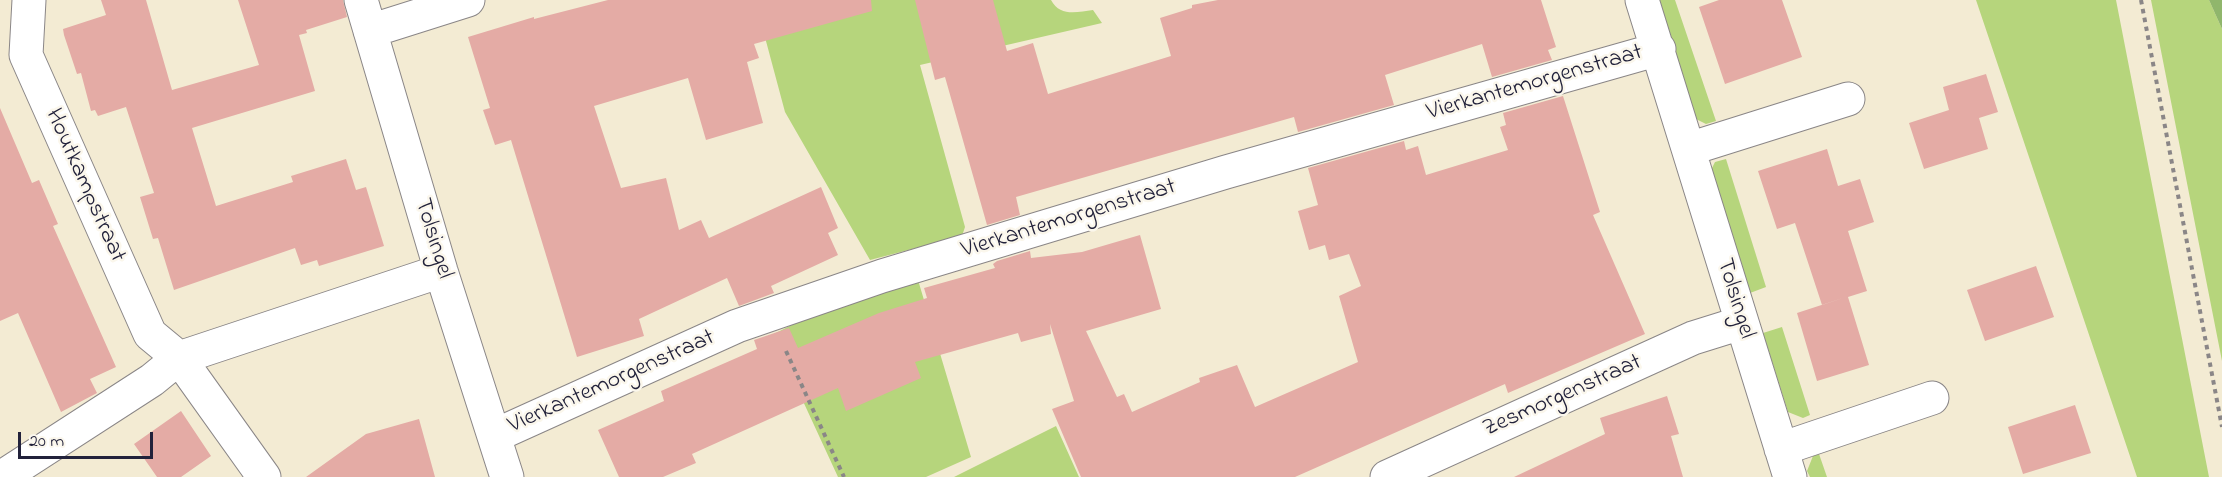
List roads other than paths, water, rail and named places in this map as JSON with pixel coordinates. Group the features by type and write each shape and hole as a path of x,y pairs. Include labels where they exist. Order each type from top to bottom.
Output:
{"street":[{"name":"Houtkampstraat","path":"29,0 26,55 150,334 178,358 264,477"},
{"path":"366,15 468,0"},
{"name":"Tolsingel","path":"1642,0 1786,463 1932,398"},
{"name":"Tolsingel","path":"366,15 441,271 507,477"},
{"name":"Vierkantemorgenstraat","path":"494,436 737,327 882,276 1215,176 1659,49"},
{"path":"1689,149 1848,99"},
{"path":"2,477 145,386 178,358 441,271"},
{"name":"Zesmorgenstraat","path":"1387,477 1693,338 1741,323"}]}
